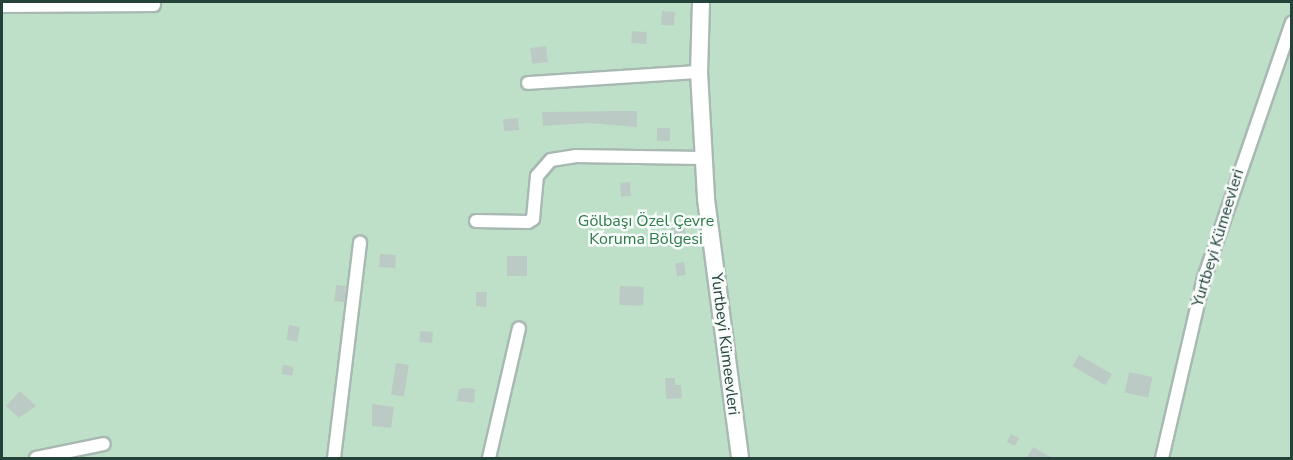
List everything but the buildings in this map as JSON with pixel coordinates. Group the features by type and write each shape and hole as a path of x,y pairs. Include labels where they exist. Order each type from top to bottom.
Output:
{"street":[{"name":"Yurtbeyi Kümeevleri","path":"701,2 699,72 702,158 740,459"},
{"path":"2,6 154,5"},
{"name":"Yurtbeyi Kümeevleri","path":"1162,459 1204,278 1292,23"},
{"path":"528,83 699,72"},
{"path":"476,221 528,222 533,219 537,176 551,160 575,156 702,158"},
{"path":"334,459 360,243"},
{"path":"489,459 519,328"},
{"path":"36,459 104,444"}],"green space":[{"name":"Gölbaşı Özel Çevre Koruma Bölgesi","path":"2,2 1291,2 1291,458 2,458"}]}
